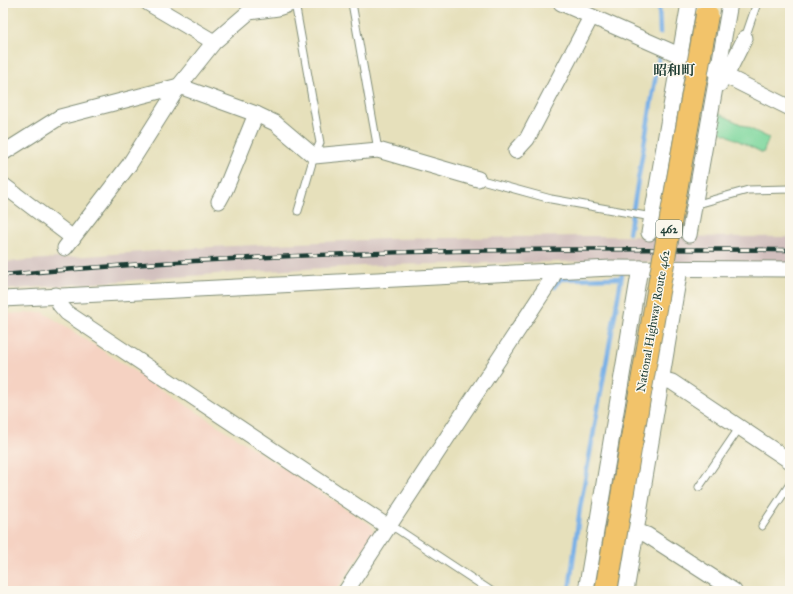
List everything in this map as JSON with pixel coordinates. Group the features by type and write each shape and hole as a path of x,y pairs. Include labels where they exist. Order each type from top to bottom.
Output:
{"highway":[{"name":"National Highway Route 462","path":"606,591 708,9"}],"street":[{"path":"148,3 214,42"},
{"path":"3,185 69,243 129,165 170,103 179,86 214,42 246,8 278,8 294,3"},
{"path":"561,3 722,74 790,108"},
{"path":"649,233 649,214 681,56 689,3"},
{"path":"722,74 730,3"},
{"path":"516,151 527,139 591,17"},
{"path":"689,235 714,92 722,74 745,38"},
{"path":"3,153 60,117 179,86 256,114 275,123 314,156 378,150 478,179"},
{"path":"219,201 225,190 256,114"},
{"path":"649,214 694,205"},
{"path":"586,591 640,268"},
{"path":"3,299 555,271 640,268 790,269"},
{"path":"626,591 680,269"},
{"path":"346,591 551,280 555,271"},
{"path":"56,296 66,313 388,527"},
{"path":"662,379 672,382 790,461"},
{"path":"636,531 647,535 734,591"}],"lane":[{"path":"294,3 320,143 314,156 298,210"},
{"path":"352,3 378,150"},
{"path":"745,38 757,3"},
{"path":"478,179 551,199 623,212 649,214"},
{"path":"694,205 748,190 790,189"},
{"path":"700,487 740,427"},
{"path":"762,526 790,484"},
{"path":"388,527 397,529 491,591"}],"shaded area":[{"path":"582,236 790,237 790,265 608,261 382,265 230,273 3,290 3,262 211,247 387,239"},
{"path":"43,312 371,525 374,533 336,591 3,591 3,314"}],"green space":[{"path":"714,111 769,138 763,153 713,128"}],"waterway":[{"path":"659,3 660,33"},
{"path":"629,233 659,57"},
{"path":"569,591 580,508 622,275"},
{"path":"555,287 560,279 621,278"}],"railway":[{"path":"3,275 200,261 396,252 593,249 790,250"}],"district":[{"name":"昭和町","path":"674,70"}]}
